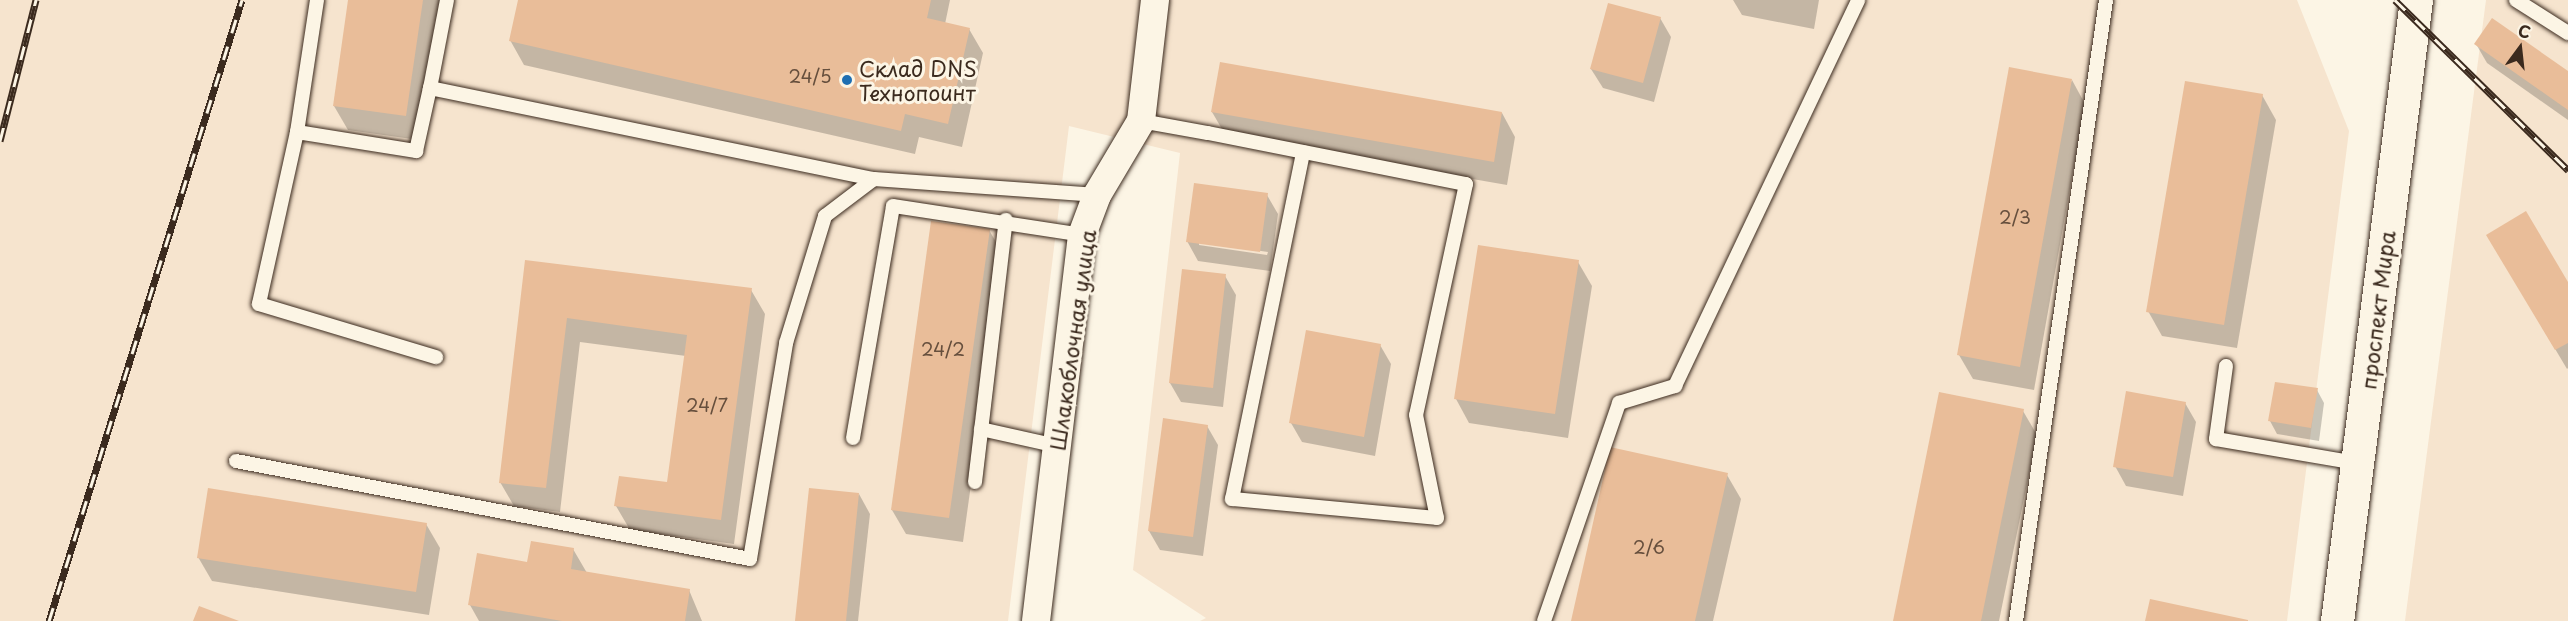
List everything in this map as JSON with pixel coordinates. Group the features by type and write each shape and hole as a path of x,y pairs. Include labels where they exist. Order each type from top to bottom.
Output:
{"main road":[{"name":"проспект Мира","path":"2337,621 2416,0"}],"street":[{"name":"Шлакоблочная улица","path":"1036,621 1082,235 1097,195 1141,121 1155,0"}],"lane":[{"path":"317,0 297,132 259,304 436,357"},
{"path":"297,132 416,151 447,0"},
{"path":"1545,621 1619,403 1675,386 1858,0"},
{"path":"2016,621 2106,0"},
{"path":"2516,0 2568,33"},
{"path":"430,88 874,178 1097,195"},
{"path":"1141,121 1303,152 1466,184 1416,415 1437,518 1232,499 1303,152"},
{"path":"236,461 750,559 786,343 825,216 874,178"},
{"path":"853,438 893,206 1005,220 1082,235"},
{"path":"975,482 1005,220"},
{"path":"2226,366 2216,439 2357,464"},
{"path":"981,429 1057,446"}],"shaded area":[{"path":"0,0 2297,0 2349,131 2287,621 1200,621 1206,618 1133,570 1180,153 1069,126 1008,621 0,621"},
{"path":"2486,0 2568,0 2568,621 2405,621"}],"building":[{"path":"348,0 423,0 406,116 333,106"},
{"path":"518,0 931,0 927,18 970,28 948,124 905,114 901,131 509,41"},
{"path":"1608,3 1661,17 1643,83 1590,69"},
{"path":"2492,18 2568,71 2568,110 2474,44"},
{"path":"1220,62 1502,112 1494,162 1211,112"},
{"path":"2009,67 2072,79 2020,367 1957,355"},
{"path":"2185,81 2263,94 2224,325 2146,312"},
{"path":"1194,183 1268,193 1260,252 1186,242"},
{"path":"2526,211 2568,282 2568,343 2555,350 2486,235"},
{"path":"931,221 990,229 949,518 891,510"},
{"path":"1478,245 1579,260 1555,414 1454,399"},
{"path":"525,260 752,288 721,520 614,506 619,476 667,482 687,335 567,318 546,488 499,483"},
{"path":"1182,269 1226,274 1213,388 1169,383"},
{"path":"1306,330 1381,344 1364,437 1289,423"},
{"path":"2275,382 2318,388 2311,428 2268,421"},
{"path":"2126,391 2186,402 2173,477 2113,467"},
{"path":"1939,392 2024,409 1981,621 1893,621"},
{"path":"1163,418 1208,425 1193,537 1148,531"},
{"path":"1610,447 1728,473 1695,621 1571,621"},
{"path":"208,488 427,523 416,592 197,558"},
{"path":"809,488 859,493 846,621 795,621"},
{"path":"531,541 574,548 571,569 690,589 685,621 562,621 468,605 477,553 527,562"},
{"path":"2150,599 2248,620 2248,621 2145,621"},
{"path":"199,606 239,621 193,621"}],"railway":[{"path":"0,141 36,0"},
{"path":"49,621 242,0"},
{"path":"2395,0 2568,170"}],"place":[{"name":"Склад DNS Технопоинт","path":"847,80"}]}
